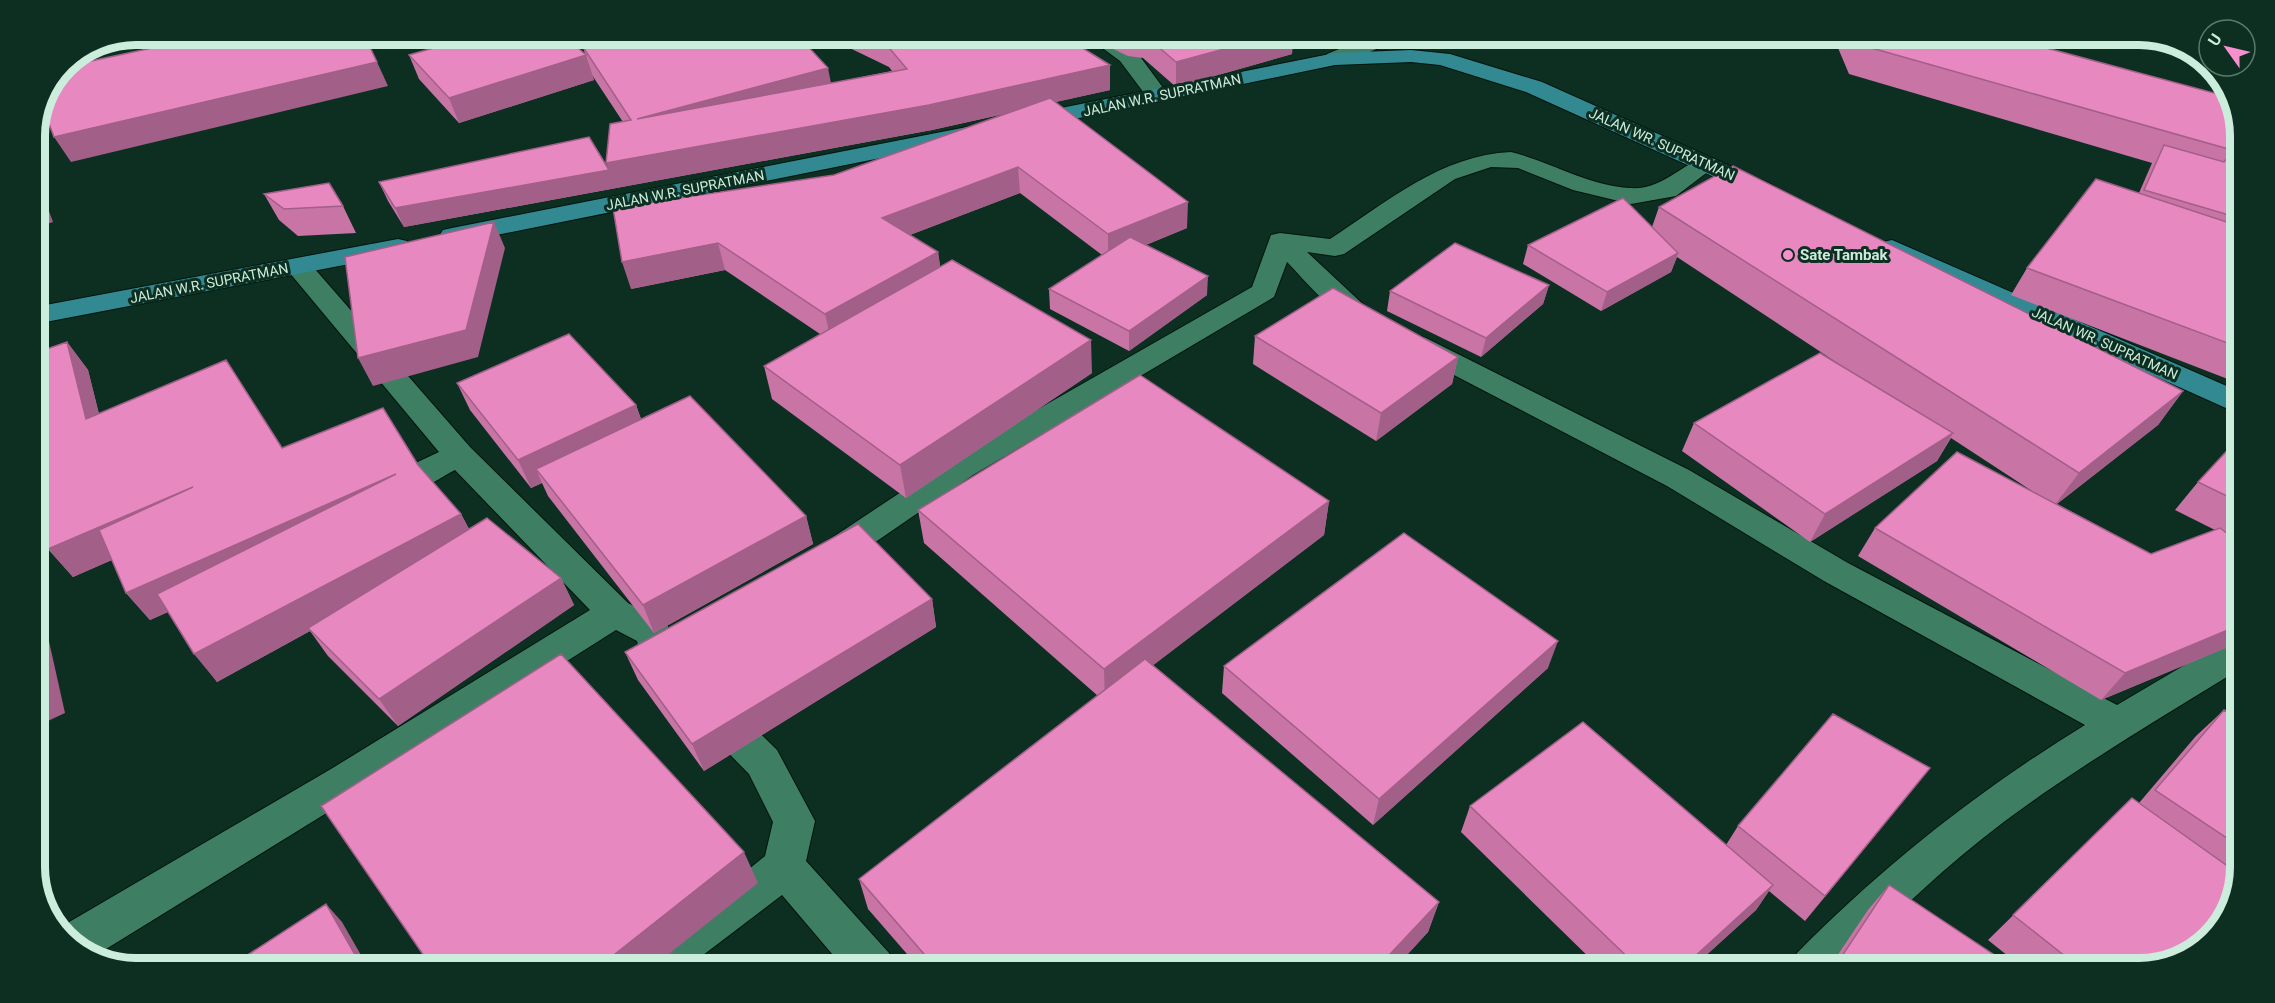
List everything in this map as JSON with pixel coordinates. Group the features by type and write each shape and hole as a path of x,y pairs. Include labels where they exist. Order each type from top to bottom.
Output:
{"main road":[{"name":"JALAN WR. SUPRATMAN","path":"1335,58 1411,56 1442,59 1481,70 1534,87 1782,198"},
{"name":"JALAN W.R. SUPRATMAN","path":"45,314 1158,96 1335,58"},
{"name":"JALAN WR. SUPRATMAN","path":"1869,237 2230,399"}],"street":[{"path":"1110,45 1128,56 1158,96"},
{"path":"1335,58 1367,45"},
{"path":"1280,241 1335,248 1446,174 1488,160 1511,159 1527,163 1582,184 1631,196 1667,191 1706,164"},
{"path":"809,570 962,467 1057,414 1264,291 1280,241"},
{"path":"1280,241 1357,314 1678,478 1836,572 2119,725"},
{"path":"298,266 459,454 615,613 654,633 763,762 794,821 784,867 730,911 665,958"},
{"path":"356,506 459,454"},
{"path":"81,939 345,781 615,613"},
{"path":"1823,958 1868,910 1992,808 2230,656"},
{"path":"784,867 863,958"},
{"path":"1868,910 1906,936"}],"building":[{"path":"166,45 369,45 377,62 54,137 47,118 52,101 60,86 83,63"},
{"path":"444,45 575,45 586,55 449,98 409,55"},
{"path":"592,45 807,45 828,68 637,119 907,69 887,45 1078,45 1110,65 929,105 606,163 610,124 631,120 583,47"},
{"path":"1156,45 1239,45 1176,62"},
{"path":"1861,45 2035,45 2220,95 2228,118 2230,149"},
{"path":"1050,98 1188,202 1108,234 1018,167 882,218 938,252 825,314 718,243 622,262 613,208 834,175"},
{"path":"589,137 609,170 395,208 379,182"},
{"path":"2164,145 2224,162 2230,158 2230,215 2144,190"},
{"path":"1733,166 2183,391 2079,473 1659,207"},
{"path":"2096,179 2230,223 2230,344 2027,268"},
{"path":"329,183 343,206 284,209 264,194"},
{"path":"1623,198 1678,253 1607,292 1528,245"},
{"path":"494,222 466,330 358,358 345,257"},
{"path":"1130,237 1208,276 1129,331 1049,289"},
{"path":"1455,243 1549,285 1486,338 1390,291"},
{"path":"952,260 1091,340 900,465 764,366"},
{"path":"1333,288 1458,357 1381,413 1255,336"},
{"path":"569,334 636,405 518,460 457,383"},
{"path":"67,342 86,419 226,360 282,448 383,408 418,465 461,514 194,654 157,594 396,474 126,593 99,530 193,487 48,549 45,542 45,350"},
{"path":"1820,353 1953,433 1825,514 1694,423"},
{"path":"1140,375 1329,501 1104,669 918,510"},
{"path":"690,396 806,516 643,605 536,469"},
{"path":"2230,448 2230,498 2198,482"},
{"path":"1957,452 2151,554 2220,528 2230,536 2230,629 2125,673 1875,528"},
{"path":"487,518 561,578 379,699 308,628"},
{"path":"858,524 932,599 692,744 625,652"},
{"path":"1404,533 1558,641 1379,799 1224,666"},
{"path":"561,654 744,852 610,958 425,958 321,806"},
{"path":"1145,659 1439,902 1386,958 927,958 859,879"},
{"path":"2224,710 2230,714 2230,840 2155,790"},
{"path":"1833,714 1930,768 1825,896 1738,826"},
{"path":"1583,722 1773,885 1693,958 1629,958 1470,806"},
{"path":"2132,798 2230,868 2223,902 2215,917 2189,943 2162,955 2139,958 2067,958 2013,915"},
{"path":"1889,885 1999,958 1841,958"},
{"path":"326,904 357,958 243,958"}],"place":[{"name":"Sate Tambak","path":"1788,255"}]}
